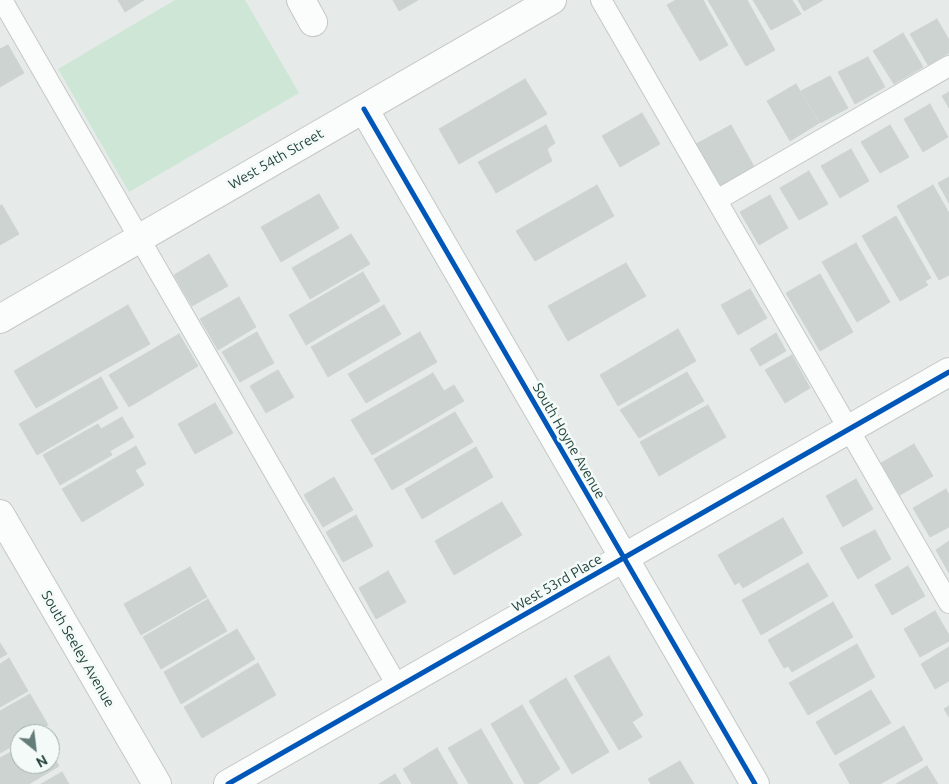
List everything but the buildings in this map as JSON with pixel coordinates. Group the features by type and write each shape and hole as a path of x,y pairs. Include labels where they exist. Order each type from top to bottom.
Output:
{"street":[{"name":"West 54th Street","path":"0,319 552,0"},
{"name":"South Hoyne Avenue","path":"364,109 624,558 749,782"},
{"name":"West 53rd Place","path":"228,784 949,372"},
{"name":"South Seeley Avenue","path":"0,514 157,784"}],"lane":[{"path":"2,0 398,687"},
{"path":"602,0 949,603"},
{"path":"717,200 949,66"}],"green space":[{"path":"175,0 245,0 299,93 129,192 58,69"}],"cycle path":[{"path":"364,109 755,784"},
{"path":"228,784 949,372"}]}
